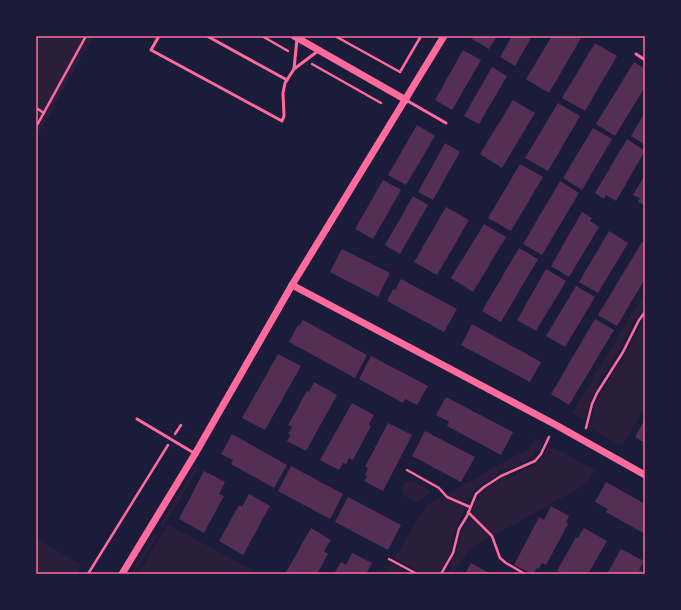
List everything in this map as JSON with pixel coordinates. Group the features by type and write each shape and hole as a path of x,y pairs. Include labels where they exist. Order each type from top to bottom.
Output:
{"street":[{"path":"122,574 195,454 292,285 444,36"},
{"path":"296,37 406,100"},
{"path":"292,285 645,475"}],"lane":[{"path":"159,36 151,50 282,121 284,116 283,94 287,80 294,69 319,50"},
{"path":"207,36 287,80"},
{"path":"294,69 296,37"},
{"path":"636,54 645,60"},
{"path":"406,100 446,124"},
{"path":"137,419 195,454"}],"path":[{"path":"36,127 86,36"},
{"path":"262,36 295,55"},
{"path":"335,36 400,72 421,36"},
{"path":"306,61 381,103"},
{"path":"36,108 44,113"},
{"path":"586,428 592,404 597,392 623,352 639,320 645,312"},
{"path":"175,433 181,425"},
{"path":"441,574 453,553 459,529 476,494 501,476 535,461 541,454 549,437"},
{"path":"88,574 167,447"},
{"path":"407,470 439,488 447,497 470,507"},
{"path":"468,512 492,536 500,558 525,574"},
{"path":"389,559 417,574"}],"shaded area":[{"path":"36,36 93,36 36,139"},
{"path":"645,292 645,307 637,319 635,319 622,346 600,382 591,399 585,420 572,413"},
{"path":"645,317 645,407 622,446 589,428 596,402"},
{"path":"535,438 543,442 539,451 536,450 534,454 536,455 534,457 503,472 501,470 497,472 499,475 482,484 476,489 468,500 463,502 447,494 531,447"},
{"path":"549,445 595,470 588,483 493,535 482,525 472,512 475,500 478,502 480,498 478,497 481,493 494,483 512,474 513,476 516,475 516,473 535,465 543,459"},
{"path":"195,467 199,467 163,527 160,525"},
{"path":"411,480 431,491 418,503 404,496 401,490 405,482"},
{"path":"444,496 448,500 464,507 465,510 454,534 450,552 445,563 437,574 425,574 394,558 427,505"},
{"path":"470,516 490,537 468,552 453,574 445,574 452,568 450,566 455,555 462,530"},
{"path":"168,524 259,574 138,574"},
{"path":"154,534 158,535 134,574 130,574"},
{"path":"36,539 82,565 76,574 36,574"},
{"path":"391,563 410,574 385,574"}],"building":[{"path":"473,36 497,36 489,49 472,39"},
{"path":"512,36 532,36 515,66 500,57"},
{"path":"552,36 578,36 581,38 549,93 526,79"},
{"path":"595,43 617,56 585,111 562,98"},
{"path":"463,50 481,60 452,110 435,100"},
{"path":"634,62 645,69 645,87 615,136 596,124"},
{"path":"492,67 507,76 479,124 464,116"},
{"path":"513,100 535,113 502,168 480,154"},
{"path":"558,103 580,116 548,171 525,158"},
{"path":"645,112 645,145 631,136"},
{"path":"417,125 435,136 406,185 388,175"},
{"path":"593,128 612,139 582,190 563,178"},
{"path":"627,139 645,151 616,201 606,195 604,199 595,193"},
{"path":"445,143 460,152 433,200 418,192"},
{"path":"520,164 543,177 511,231 488,218"},
{"path":"645,175 644,205 638,202 640,198 633,195"},
{"path":"383,180 401,190 373,239 355,229"},
{"path":"560,181 579,193 542,255 523,244"},
{"path":"413,196 428,205 400,254 385,245"},
{"path":"446,207 469,220 437,275 414,262"},
{"path":"582,212 592,218 590,221 599,227 569,277 551,266"},
{"path":"484,224 506,237 473,292 451,278"},
{"path":"609,231 628,243 598,293 579,282"},
{"path":"642,242 645,243 645,279 617,326 598,315"},
{"path":"519,248 538,259 501,322 482,311"},
{"path":"342,249 390,273 378,297 330,272"},
{"path":"546,269 566,281 536,331 517,320"},
{"path":"401,279 457,309 444,332 387,301 393,289 395,290"},
{"path":"576,286 595,297 565,347 546,336"},
{"path":"595,319 614,330 569,405 551,394"},
{"path":"303,320 367,355 355,378 289,342 298,325 299,326"},
{"path":"472,324 541,362 530,382 461,345"},
{"path":"278,354 301,366 265,430 242,418"},
{"path":"371,356 428,386 417,405 405,399 403,403 359,379"},
{"path":"314,382 337,395 306,451 287,441 291,435 288,434 292,427 288,425 307,391 309,392"},
{"path":"446,397 513,432 501,455 447,426 449,422 436,415"},
{"path":"352,403 374,415 369,424 371,426 353,460 349,458 346,464 343,463 339,470 320,460"},
{"path":"645,419 645,445 635,437"},
{"path":"388,423 412,435 383,491 364,481 367,476 365,475 368,468 365,467"},
{"path":"425,431 475,457 461,482 412,456"},
{"path":"232,434 287,465 274,488 231,464 233,460 221,454"},
{"path":"291,466 343,494 330,519 278,491"},
{"path":"204,471 225,482 219,494 224,496 204,533 179,519"},
{"path":"606,482 645,504 645,534 606,512 608,509 595,502"},
{"path":"249,494 270,506 243,555 219,541 239,505 242,507"},
{"path":"348,497 401,525 388,550 335,522"},
{"path":"551,506 569,516 566,522 568,524 546,565 542,563 539,569 537,568 532,574 514,565 539,517 544,520"},
{"path":"311,528 331,540 324,551 328,554 317,574 285,574"},
{"path":"584,528 607,541 588,574 561,574 562,573 557,571 576,537 578,538"},
{"path":"621,549 644,561 639,570 642,571 640,574 607,574"},
{"path":"352,553 372,563 366,574 334,574 341,562 346,565"},
{"path":"471,563 491,574 465,574"}]}
